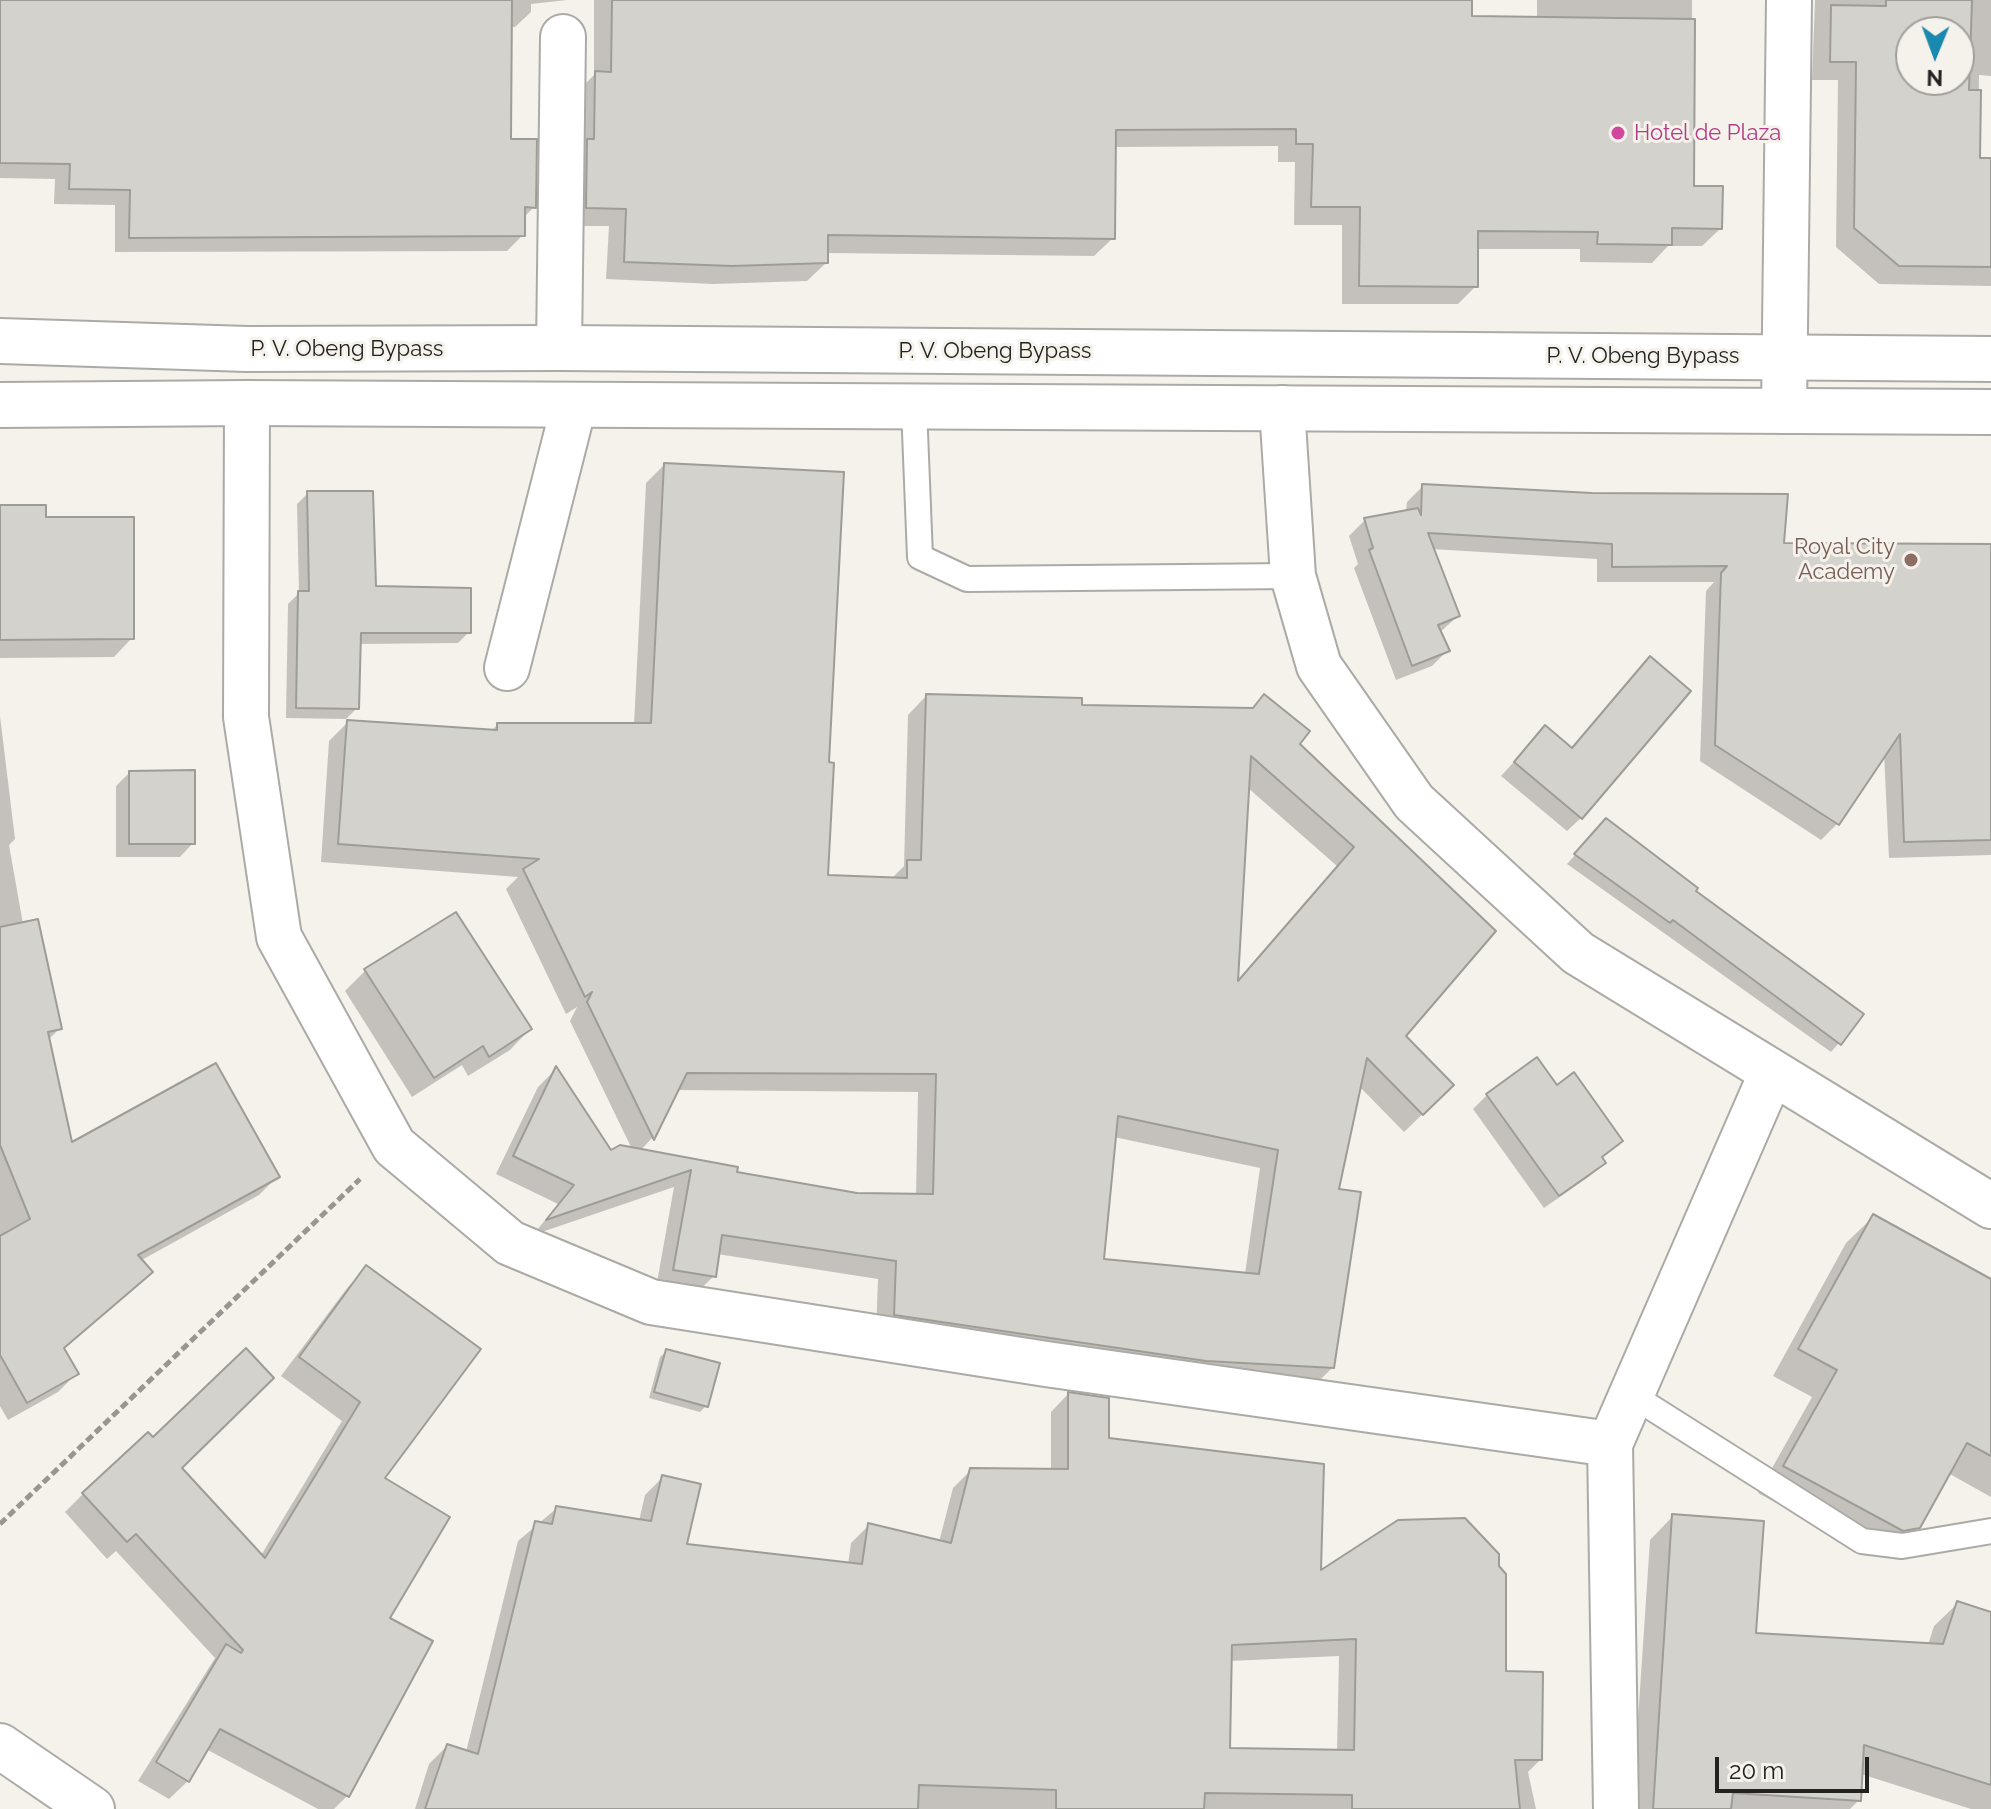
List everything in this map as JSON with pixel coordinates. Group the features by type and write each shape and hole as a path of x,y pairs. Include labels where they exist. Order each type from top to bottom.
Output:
{"main road":[{"path":"1784,411 1789,0"},
{"path":"559,348 563,37"},
{"name":"P. V. Obeng Bypass","path":"0,341 247,349 559,348 1991,359"},
{"path":"0,405 247,403 1991,412"},
{"path":"247,403 246,717 279,937 394,1146 510,1243 651,1302 1046,1364 1610,1444"},
{"path":"507,668 574,405"},
{"path":"1282,408 1293,576 1319,666 1414,802 1578,953 1991,1206"},
{"path":"1616,1809 1610,1444 1772,1072"},
{"path":"0,1746 92,1809"}],"lane":[{"path":"914,407 920,557 967,579 1293,576"},
{"path":"1630,1394 1862,1541 1902,1546 1991,1531"}],"path":[{"path":"0,1524 394,1146"}],"building":[{"path":"0,0 512,0 511,139 537,139 536,208 525,207 525,236 129,238 130,190 69,189 70,164 0,163"},
{"path":"612,0 1472,0 1472,16 1695,19 1694,186 1723,186 1722,229 1672,228 1672,245 1597,244 1598,232 1478,231 1478,287 1359,286 1360,207 1311,207 1313,144 1296,144 1296,129 1116,130 1115,239 828,235 828,263 732,266 624,262 626,209 586,208 587,139 594,139 595,71 611,72"},
{"path":"1886,0 1972,0 1971,16 1895,16 1895,96 1975,96 1975,90 1981,90 1980,158 1991,158 1991,267 1899,266 1854,228 1856,62 1830,62 1831,5 1886,6"},
{"path":"664,463 844,472 829,762 834,763 828,875 907,878 907,860 921,860 926,694 1082,698 1082,705 1253,708 1264,694 1310,731 1300,744 1496,931 1406,1036 1454,1085 1423,1115 1367,1058 1339,1189 1361,1192 1334,1368 1206,1361 894,1315 896,1261 722,1235 716,1277 673,1270 691,1170 546,1220 574,1185 513,1156 556,1066 611,1150 620,1145 738,1167 737,1172 857,1193 933,1194 936,1074 687,1073 654,1140 587,1002 592,992 585,997 523,869 539,859 338,844 347,720 497,730 497,723 651,723","holes":["1251,756 1354,847 1238,981","1118,1116 1278,1150 1259,1274 1104,1259"]},
{"path":"1422,484 1592,493 1788,494 1784,543 1991,544 1991,840 1904,842 1900,734 1839,825 1715,745 1721,573 1727,566 1612,567 1612,544 1428,533 1460,616 1438,625 1450,651 1412,666 1369,550 1373,548 1364,518 1418,508 1421,515"},
{"path":"307,491 373,491 376,586 471,588 471,633 361,633 359,709 296,708 298,591 309,591"},
{"path":"0,505 46,505 46,517 134,517 134,639 0,640"},
{"path":"1650,656 1691,691 1582,819 1514,762 1545,725 1572,748"},
{"path":"195,770 195,844 129,844 129,771"},
{"path":"1606,818 1698,888 1696,891 1864,1014 1841,1045 1673,920 1670,923 1574,854"},
{"path":"456,912 532,1029 489,1057 483,1046 434,1078 364,969"},
{"path":"38,919 62,1029 48,1032 72,1142 216,1063 280,1177 138,1255 153,1272 64,1348 79,1374 27,1403 0,1355 0,1236 30,1219 0,1145 0,927"},
{"path":"1537,1057 1557,1085 1574,1072 1623,1141 1602,1157 1606,1163 1559,1196 1486,1094"},
{"path":"1873,1214 1991,1279 1991,1456 1967,1443 1920,1528 1903,1531 1783,1466 1837,1370 1798,1349"},
{"path":"366,1265 481,1349 385,1478 450,1517 390,1618 433,1641 349,1797 220,1729 189,1782 156,1762 226,1644 241,1653 243,1650 136,1534 127,1542 82,1493 148,1432 153,1437 246,1348 274,1378 182,1468 265,1558 360,1402 299,1357"},
{"path":"666,1349 720,1363 708,1407 654,1392"},
{"path":"1068,1392 1109,1398 1109,1438 1324,1464 1321,1570 1398,1520 1465,1518 1499,1554 1499,1566 1506,1574 1506,1671 1543,1672 1542,1760 1515,1760 1520,1809 1352,1809 1352,1795 1205,1793 1204,1809 1056,1809 1056,1790 919,1785 918,1809 425,1809 447,1744 478,1754 535,1521 552,1524 556,1506 651,1521 662,1475 701,1484 687,1544 862,1564 868,1523 951,1543 970,1468 1068,1469","holes":["1356,1639 1354,1750 1230,1748 1232,1645"]},
{"path":"1672,1514 1764,1521 1756,1633 1943,1644 1957,1601 1991,1612 1991,1785 1864,1745 1861,1801 1733,1793 1731,1809 1653,1809"}],"place":[{"name":"Hotel de Plaza","path":"1618,133"},
{"name":"Royal City Academy","path":"1911,560"}]}
